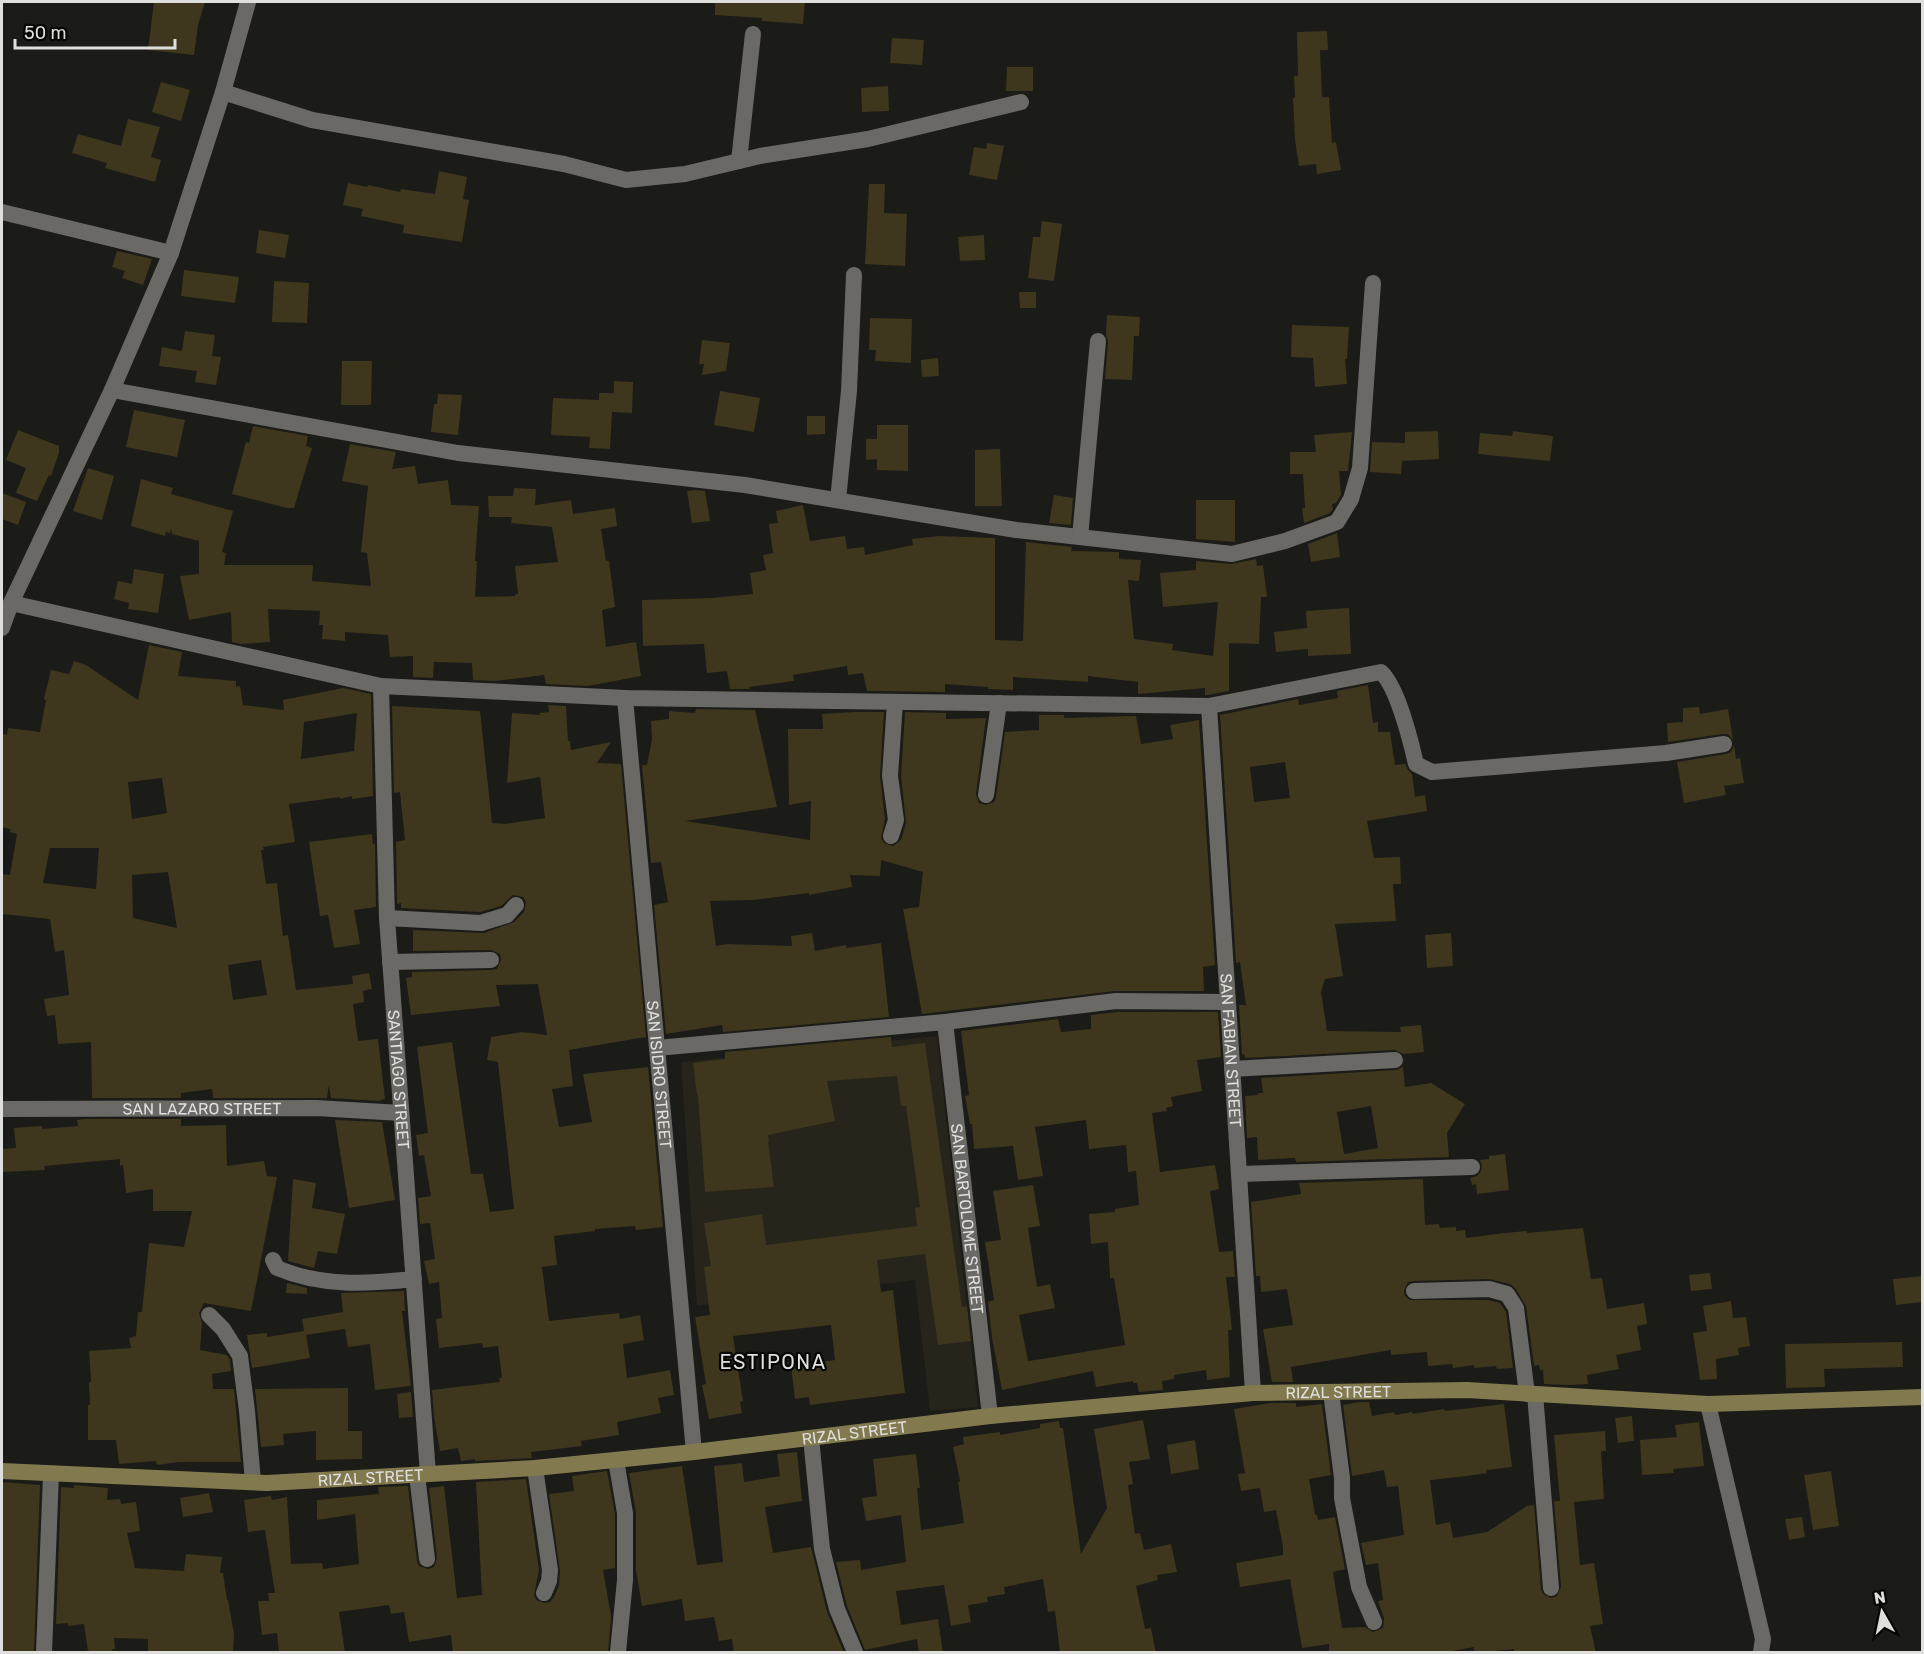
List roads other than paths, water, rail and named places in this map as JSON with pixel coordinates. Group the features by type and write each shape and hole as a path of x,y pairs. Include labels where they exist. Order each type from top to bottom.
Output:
{"main road":[{"name":"RIZAL STREET","path":"2,1471 253,1482 535,1468 694,1452 990,1416 1253,1393 1467,1390 1708,1404 1923,1397"}],"street":[{"path":"2,628 11,603 112,390 171,253 223,92 248,2"},
{"path":"739,161 753,34"},
{"path":"223,92 312,120 564,164 626,180 684,174 760,156 868,139 1021,102"},
{"path":"2,212 171,253"},
{"path":"838,500 849,391 854,275"},
{"path":"112,390 458,453 745,485 1016,530 1232,554 1285,541 1337,522 1351,499 1360,468 1373,283"},
{"path":"1080,537 1098,340"},
{"path":"11,603 381,686 625,698 1209,706 1381,672 1386,676 1394,692 1416,764 1432,772 1666,753 1724,744"},
{"name":"SANTIAGO STREET","path":"381,686 387,918 414,1279 427,1559"},
{"name":"SAN ISIDRO STREET","path":"625,698 694,1452"},
{"path":"891,836 896,820 890,776 895,702"},
{"path":"986,795 999,703"},
{"name":"SAN FABIAN STREET","path":"1209,706 1253,1393"},
{"path":"387,918 481,923 507,915 516,904"},
{"path":"390,962 491,960"},
{"path":"657,1048 945,1022 1116,1001 1228,1002"},
{"name":"SAN BARTOLOME STREET","path":"945,1022 990,1416"},
{"path":"1232,1070 1395,1060"},
{"name":"SAN LAZARO STREET","path":"2,1109 316,1108 401,1113"},
{"path":"1239,1174 1472,1167"},
{"path":"273,1260 277,1268 291,1274 334,1284 367,1284 414,1279"},
{"path":"1414,1291 1489,1289 1507,1294 1516,1308 1531,1394 1551,1588"},
{"path":"209,1315 223,1329 240,1356 253,1482"},
{"path":"1331,1392 1342,1478 1342,1498 1359,1587 1374,1622"},
{"path":"1708,1404 1762,1638 1761,1653"},
{"path":"811,1438 822,1549 837,1609 855,1653"},
{"path":"616,1460 625,1513 625,1580 618,1653"},
{"path":"535,1468 550,1570 549,1581 544,1593"},
{"path":"44,1653 51,1474"}],"district":[{"name":"ESTIPONA","path":"773,1362"}]}
